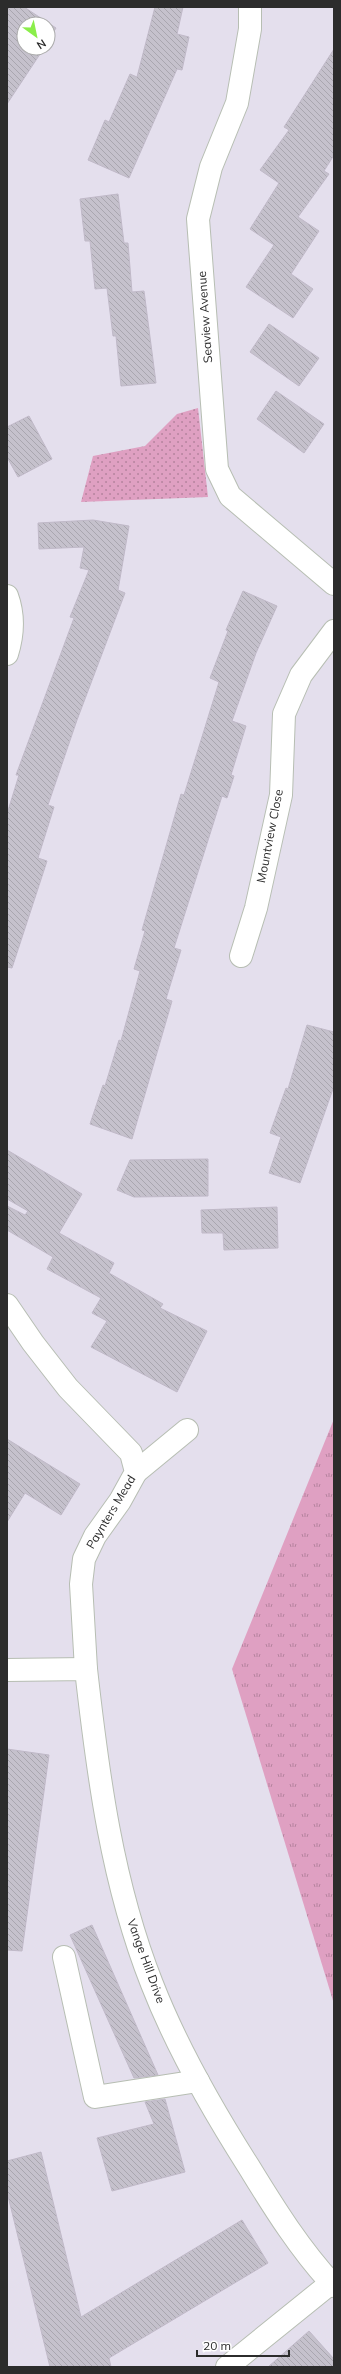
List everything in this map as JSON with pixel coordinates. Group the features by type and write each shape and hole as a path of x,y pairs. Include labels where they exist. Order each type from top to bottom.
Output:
{"street":[{"name":"Seaview Avenue","path":"250,7 250,29 237,103 211,166 198,219 217,469 230,496 334,584"},
{"path":"7,596 12,609 11,640 7,654"},
{"name":"Mountview Close","path":"241,956 256,908 281,795 284,714 301,675 334,631"},
{"name":"Paynters Mead","path":"7,1305 33,1343 68,1388 131,1453 136,1472 120,1501 95,1536 84,1559 82,1598 86,1669"},
{"path":"136,1472 187,1430"},
{"path":"7,1670 86,1669"},
{"name":"Vange Hill Drive","path":"86,1669 104,1809 130,1921 152,1985 198,2081 220,2122 278,2213 332,2284"},
{"path":"64,1957 94,2097 198,2081"},
{"path":"227,2367 332,2284"}],"green space":[{"path":"198,408 208,497 81,502 93,456 145,446 177,414"},
{"path":"334,1419 334,2004 232,1669"}],"building":[{"path":"7,7 24,7 38,16 16,16 16,56 39,56 7,104"},
{"path":"155,7 183,7 177,34 189,37 182,70 177,69 129,178 88,160 105,120 109,122 130,74 137,77"},
{"path":"334,49 334,155 324,171 329,174 298,217 319,231 291,274 313,289 293,318 246,287 274,245 250,229 279,183 260,170 289,130 284,127"},
{"path":"118,194 124,243 128,243 132,292 144,291 156,383 121,386 116,336 113,336 107,288 95,289 90,241 85,241 80,199"},
{"path":"269,324 319,358 299,386 250,352"},
{"path":"276,391 324,424 304,453 257,419"},
{"path":"29,416 52,459 18,477 7,457 7,427"},
{"path":"93,520 129,526 118,590 125,593 77,720 48,805 54,807 38,858 47,861 12,968 7,967 7,814 19,775 16,775 74,618 70,617 89,570 80,568 84,547 39,549 38,523"},
{"path":"243,591 277,606 256,653 232,721 246,726 231,775 234,776 227,798 222,796 174,948 181,950 166,999 172,1001 132,1139 90,1124 103,1085 105,1086 119,1040 121,1041 140,971 134,969 145,931 142,930 181,794 184,795 219,682 210,678 228,631 226,630"},
{"path":"307,1025 334,1032 334,1086 300,1183 269,1173 281,1137 270,1133 286,1088 288,1089"},
{"path":"7,1150 82,1194 59,1233 114,1263 109,1273 163,1304 160,1308 207,1331 177,1392 91,1347 107,1321 92,1313 101,1298 47,1269 53,1257 7,1230 7,1206 25,1215 28,1211 7,1199"},
{"path":"208,1159 208,1196 134,1197 117,1190 130,1160"},
{"path":"277,1207 278,1248 224,1250 223,1233 202,1233 201,1210"},
{"path":"7,1439 80,1484 61,1515 25,1493 7,1522"},
{"path":"7,1749 49,1755 22,1951 7,1950"},
{"path":"92,1925 158,2075 134,2078 70,1935"},
{"path":"165,2099 185,2172 112,2191 97,2138 154,2124 145,2102"},
{"path":"41,2152 81,2317 242,2220 268,2263 109,2358 111,2367 50,2367 7,2192 7,2161"},
{"path":"309,2331 334,2359 334,2367 268,2367"}]}
